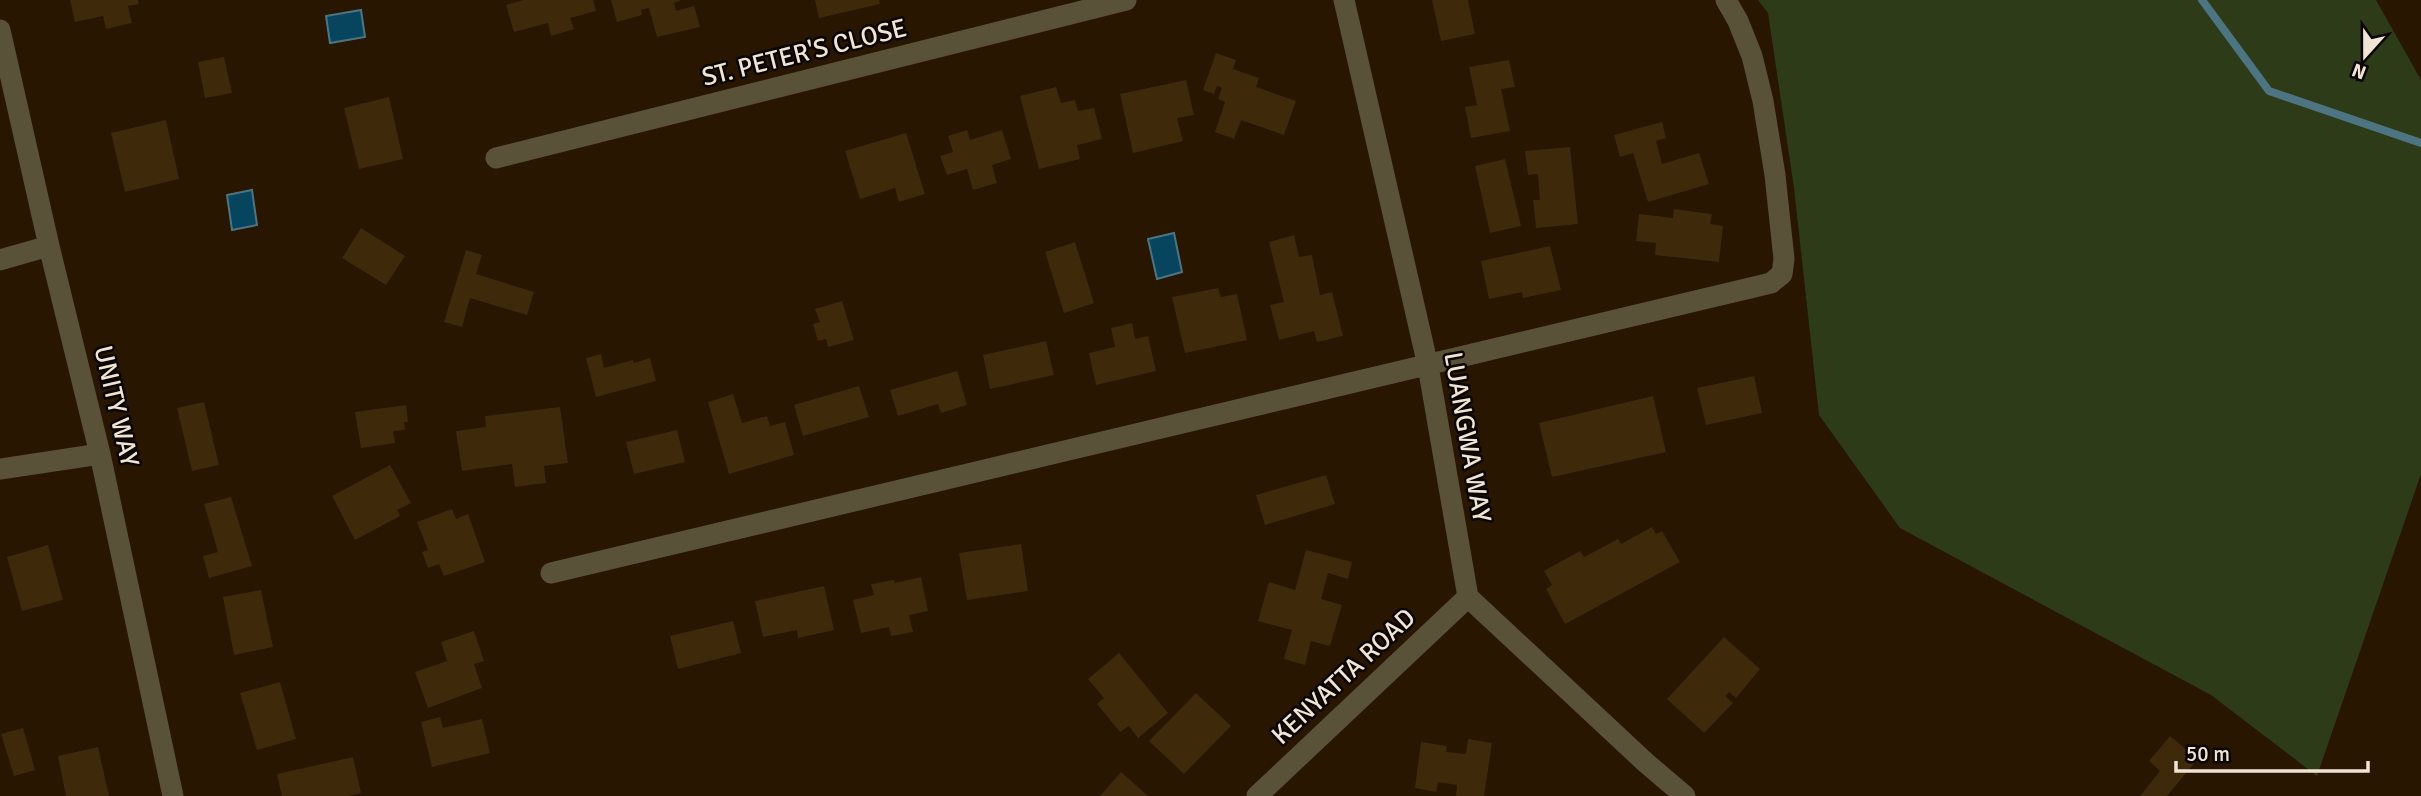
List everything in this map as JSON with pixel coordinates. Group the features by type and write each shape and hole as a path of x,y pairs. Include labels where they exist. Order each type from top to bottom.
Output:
{"street":[{"name":"ST. PETER'S CLOSE","path":"496,158 1126,0"},
{"name":"LUANGWA WAY","path":"1344,0 1428,366 1468,597"},
{"path":"551,573 1772,284 1778,279 1784,259 1775,175 1763,101 1752,56 1726,0"},
{"name":"UNITY WAY","path":"0,30 100,454 173,796"},
{"path":"0,260 49,246"},
{"path":"0,469 100,454"},
{"path":"1468,597 1685,796"},
{"name":"KENYATTA ROAD","path":"1258,796 1468,597"}],"green space":[{"path":"1758,0 2376,0 2421,80 2421,474 2317,776 2211,695 1900,528 1819,415 1794,188 1768,13"}],"water":[{"path":"361,10 365,37 330,43 326,16"},
{"path":"252,190 257,225 232,230 227,195"},
{"path":"1174,233 1182,272 1157,279 1148,239"}],"building":[{"path":"70,0 138,0 139,4 128,6 132,23 106,29 103,16 75,22"},
{"path":"523,0 593,0 596,11 570,18 574,29 551,36 548,23 514,32 506,5"},
{"path":"611,0 681,0 674,3 676,11 694,6 700,27 657,37 649,8 641,10 642,15 617,22"},
{"path":"815,0 879,0 880,4 819,18"},
{"path":"1432,0 1468,0 1475,34 1441,41"},
{"path":"1216,53 1236,60 1233,69 1259,78 1256,87 1296,101 1284,135 1241,120 1234,139 1215,132 1225,102 1218,99 1222,88 1217,86 1214,94 1203,90"},
{"path":"224,57 232,93 205,98 198,62"},
{"path":"1509,60 1515,87 1501,89 1510,131 1471,138 1465,107 1477,105 1469,67"},
{"path":"1186,80 1194,115 1177,118 1183,141 1133,153 1120,94"},
{"path":"1056,87 1061,103 1075,100 1078,111 1094,108 1102,139 1077,145 1080,159 1039,169 1020,96"},
{"path":"389,97 403,159 359,169 344,108"},
{"path":"166,120 179,179 125,192 111,133"},
{"path":"1662,122 1666,138 1656,141 1662,164 1699,153 1709,184 1648,202 1633,153 1620,157 1614,135"},
{"path":"967,130 970,140 1002,130 1011,159 992,165 997,183 973,190 967,169 947,175 940,156 953,152 948,136"},
{"path":"906,133 925,194 899,202 895,188 860,199 845,151"},
{"path":"1570,147 1578,224 1536,228 1533,200 1540,200 1538,174 1528,175 1525,151"},
{"path":"1505,159 1521,226 1490,233 1475,166"},
{"path":"1674,209 1712,214 1710,224 1723,226 1719,262 1655,255 1656,243 1636,241 1639,214 1673,218"},
{"path":"361,228 405,256 386,285 342,258"},
{"path":"1294,235 1299,257 1312,255 1320,295 1332,292 1343,336 1317,342 1314,331 1279,340 1270,305 1284,302 1269,242"},
{"path":"1075,242 1094,303 1064,313 1045,252"},
{"path":"1550,246 1561,290 1523,298 1522,292 1489,299 1481,261"},
{"path":"466,250 482,255 476,274 534,292 527,315 470,298 462,327 444,322"},
{"path":"1218,288 1221,297 1237,294 1247,340 1185,353 1172,297"},
{"path":"842,301 854,340 828,347 826,339 818,341 813,324 820,322 815,309"},
{"path":"1132,323 1135,339 1148,336 1156,371 1096,385 1089,353 1115,347 1111,328"},
{"path":"1046,341 1054,375 990,389 983,355"},
{"path":"601,354 604,368 650,358 656,381 596,397 586,358"},
{"path":"957,371 967,405 941,413 938,404 898,416 890,390"},
{"path":"1754,376 1762,413 1706,425 1697,388"},
{"path":"859,386 869,417 803,436 794,405"},
{"path":"733,394 742,423 767,416 770,426 785,422 794,455 729,474 708,402"},
{"path":"1653,396 1666,452 1552,477 1539,423"},
{"path":"204,402 219,465 192,471 177,408"},
{"path":"406,405 408,422 404,422 405,430 393,431 395,443 361,448 355,412"},
{"path":"560,407 568,463 544,466 546,483 515,487 512,464 462,471 456,431 486,427 485,416"},
{"path":"677,430 685,462 634,474 626,442"},
{"path":"390,465 411,503 397,510 400,516 355,540 332,496"},
{"path":"1326,475 1335,504 1265,525 1256,495"},
{"path":"231,497 252,566 209,578 203,556 218,552 204,504"},
{"path":"452,509 456,519 468,514 485,562 444,576 439,564 428,568 422,552 428,550 417,522"},
{"path":"1652,527 1656,534 1662,531 1680,562 1565,624 1546,589 1552,585 1544,571 1580,551 1584,557 1618,539 1621,544"},
{"path":"1021,544 1028,591 967,600 959,553"},
{"path":"48,545 63,600 22,611 7,557"},
{"path":"1306,550 1352,562 1348,579 1328,573 1321,599 1342,605 1330,646 1311,641 1305,665 1284,659 1292,630 1258,621 1269,582 1295,590"},
{"path":"921,577 928,611 909,615 913,632 891,636 889,627 861,633 853,600 874,595 871,584 894,580 895,583"},
{"path":"824,586 834,630 798,638 797,630 763,637 755,601"},
{"path":"261,590 273,647 234,655 223,597"},
{"path":"733,621 741,653 678,669 670,636"},
{"path":"474,631 484,661 474,664 482,688 428,708 415,672 447,661 441,642"},
{"path":"1724,637 1760,669 1736,698 1729,692 1725,696 1733,703 1704,733 1667,699"},
{"path":"1119,653 1168,713 1138,738 1129,726 1120,732 1097,704 1104,698 1088,679"},
{"path":"280,682 296,739 257,750 240,693"},
{"path":"1196,693 1231,726 1184,774 1149,741"},
{"path":"440,717 443,728 482,719 490,753 432,767 421,722"},
{"path":"23,728 35,770 14,776 1,734"},
{"path":"2170,736 2198,759 2167,796 2140,796 2160,771 2149,761"},
{"path":"1468,739 1492,743 1484,796 1456,796 1457,785 1438,782 1436,792 1415,788 1421,742 1447,746 1446,752 1466,754"},
{"path":"98,747 109,796 66,796 58,756"},
{"path":"353,757 361,793 349,796 282,796 277,774"},
{"path":"1121,772 1148,796 1100,796"}],"waterway":[{"path":"2202,0 2269,91 2421,143"}]}
